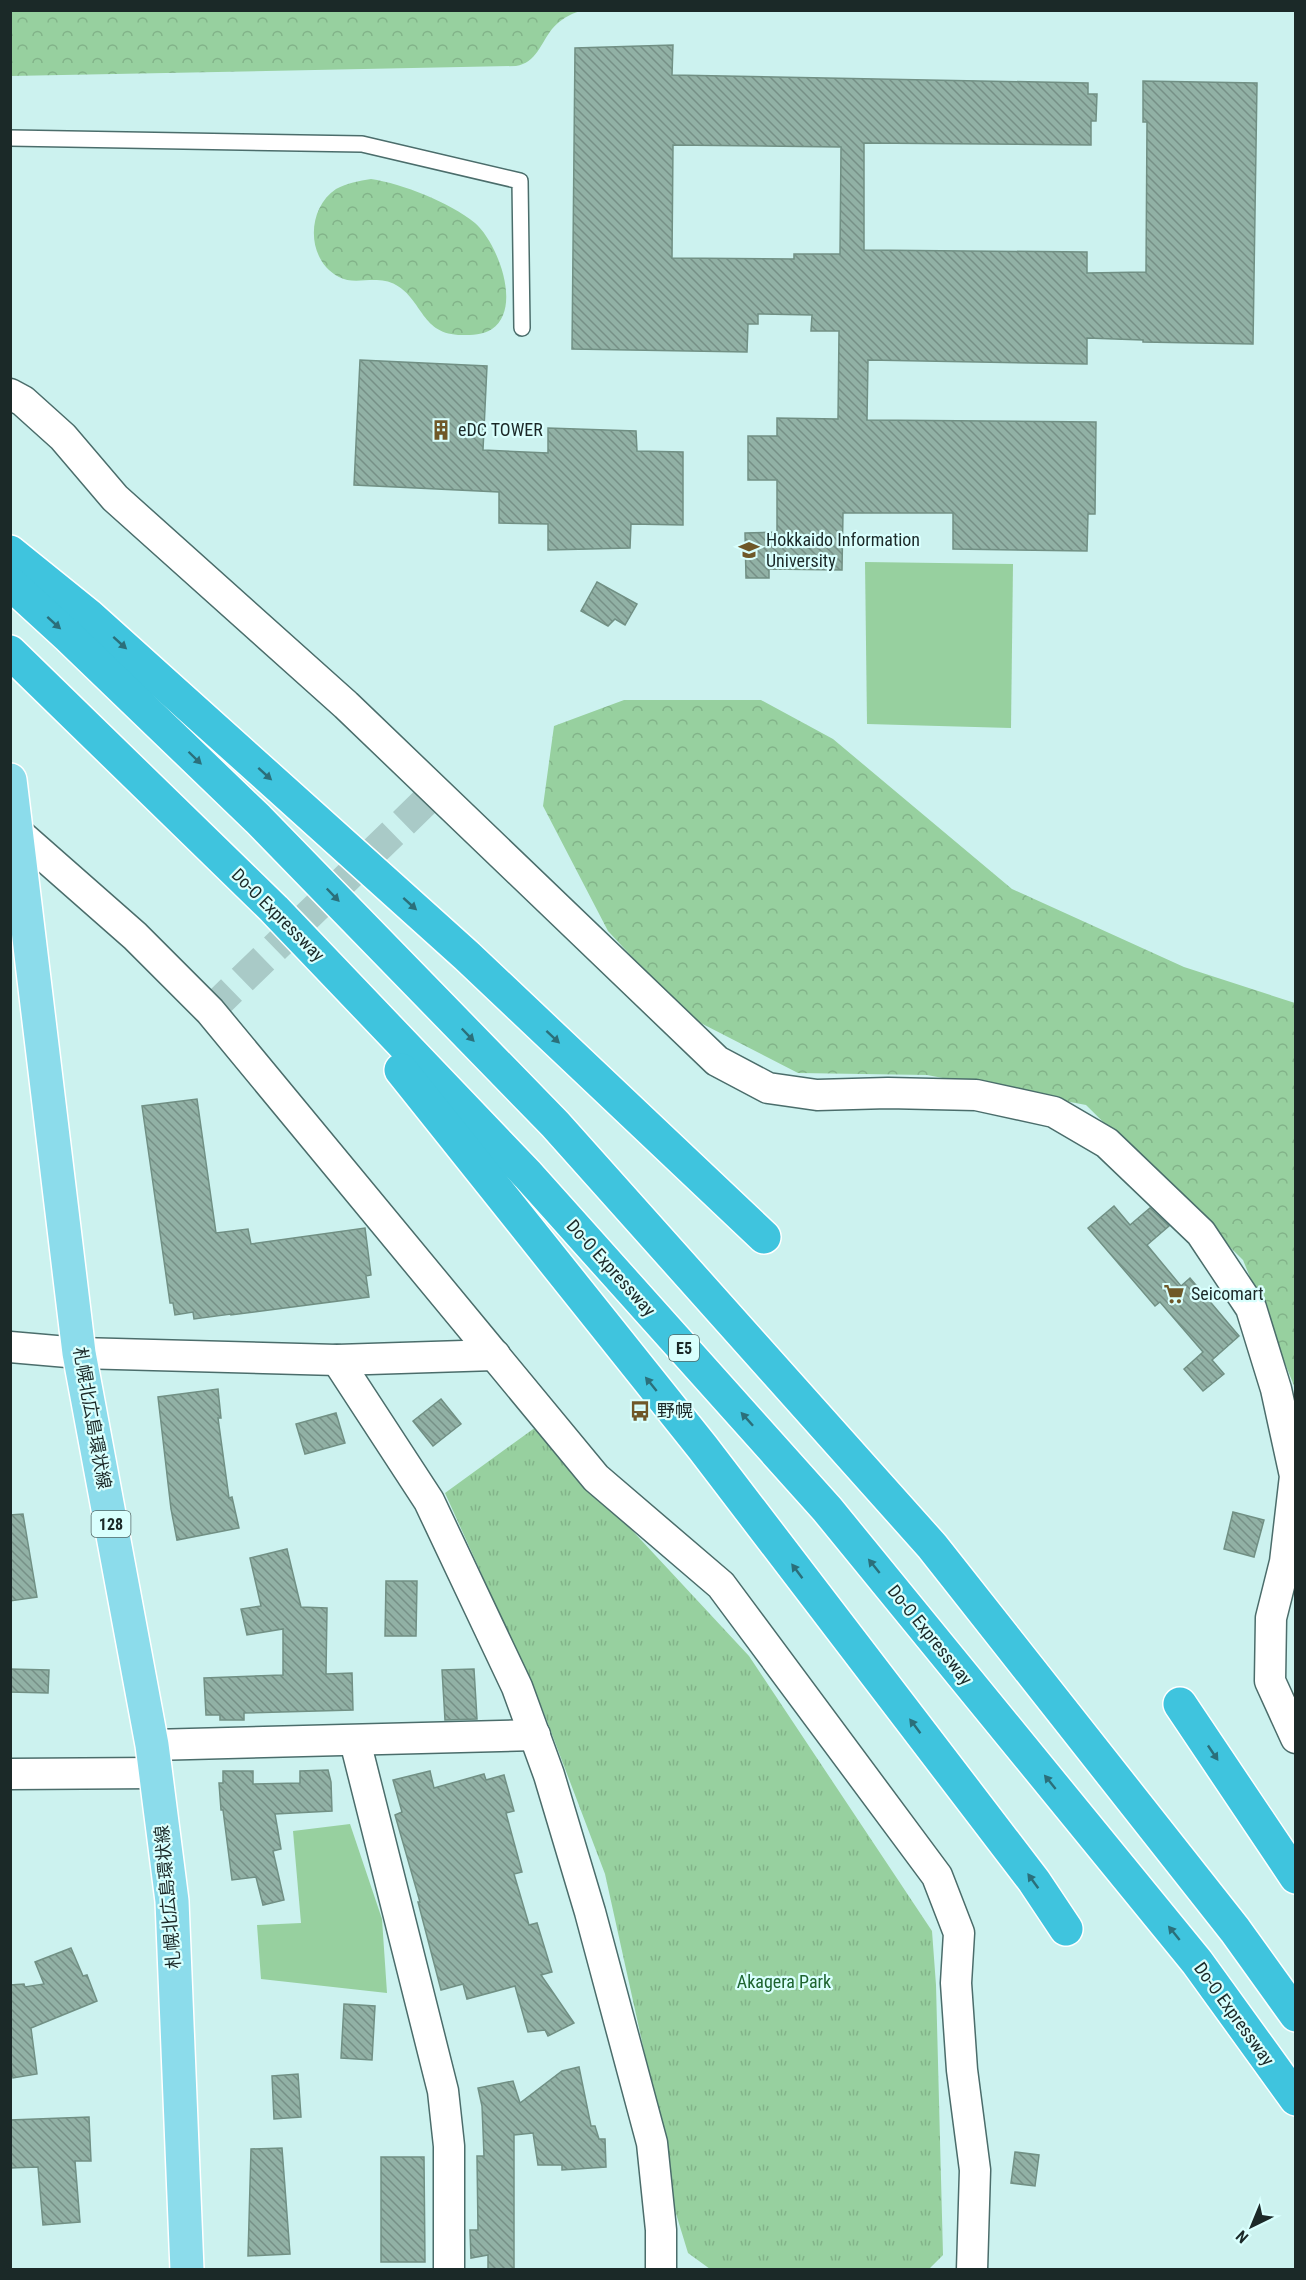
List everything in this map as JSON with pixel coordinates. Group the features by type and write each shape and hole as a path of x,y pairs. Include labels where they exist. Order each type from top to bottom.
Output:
{"highway":[{"path":"10,552 88,615 458,948 764,1237"},
{"path":"10,584 69,637 258,819 563,1133 933,1546 1235,1930 1296,2015"},
{"name":"Do-O Expressway","path":"10,652 274,909 528,1175 827,1509 1197,1962 1296,2099"},
{"path":"274,909 703,1449 1034,1881 1066,1929"},
{"path":"1180,1704 1296,1877"}],"main road":[{"name":"札幌北広島環状線","path":"10,780 14,830 79,1353 154,1759 172,1901 187,2270"}],"street":[{"path":"10,394 23,401 63,437 115,498 346,705 717,1061 768,1088 817,1095 888,1093 976,1095 1054,1112 1107,1143 1201,1233 1251,1308 1276,1389 1295,1476 1285,1562 1271,1618 1270,1681 1296,1738"},
{"path":"14,830 135,936 210,1011 596,1478 722,1585 937,1876 959,1933 956,1983 962,2070 975,2170 972,2270"},
{"path":"10,1347 79,1353 337,1360 495,1355"},
{"path":"337,1360 429,1501 517,1687 535,1735 590,1912 652,2143 661,2230 661,2270"},
{"path":"10,1774 355,1741 535,1735"},
{"path":"355,1741 443,2091 449,2146 450,2270"}],"lane":[{"path":"10,138 362,144 520,181 522,328"}],"green space":[{"path":"10,11 581,11 558,23 533,57 516,66 11,76"},
{"path":"371,179 384,181 439,201 464,215 483,232 498,259 506,291 506,306 501,319 492,329 474,335 448,333 430,323 405,291 396,285 381,280 345,279 328,269 320,259 314,234 319,209 336,189"},
{"path":"865,562 1013,564 1011,728 867,724"},
{"path":"624,700 761,700 833,739 1012,889 1184,967 1295,1003 1295,1388 1243,1260 1086,1105 927,1075 798,1073 687,1016 608,931 543,806 554,726"},
{"name":"Akagera Park","path":"536,1427 749,1656 932,1931 936,1985 943,2255 929,2269 710,2269 688,2253 670,2194 645,2055 605,1874 542,1708 445,1493"},
{"path":"350,1824 382,1919 387,1993 261,1979 257,1925 301,1923 293,1831"}],"building":[{"path":"673,45 672,75 1088,83 1088,94 1097,94 1096,121 1091,121 1091,145 864,143 864,250 1087,252 1087,273 1146,272 1147,122 1143,122 1143,81 1257,83 1253,344 1143,342 1143,340 1087,338 1087,364 868,360 867,420 1096,422 1095,514 1088,514 1087,551 953,549 953,513 843,513 842,570 769,569 769,578 746,578 745,533 777,532 777,480 748,480 748,436 777,436 777,418 838,419 839,331 811,331 812,315 758,314 758,324 748,324 747,352 572,349 575,48","holes":["673,145 841,147 840,254 794,254 794,259 672,258"]},
{"path":"360,360 487,366 483,450 548,453 548,428 636,431 637,451 683,452 683,525 631,524 630,548 548,550 548,524 499,523 499,492 354,485"},
{"path":"597,582 637,604 625,625 615,619 608,626 581,611"},
{"path":"197,1099 216,1233 248,1229 251,1244 365,1228 371,1275 366,1276 369,1297 194,1319 193,1312 175,1315 173,1303 170,1303 142,1106"},
{"name":"Seicomart","path":"1114,1206 1130,1225 1150,1208 1169,1226 1147,1245 1181,1286 1190,1278 1239,1336 1212,1360 1224,1374 1203,1391 1184,1369 1203,1352 1160,1302 1155,1306 1088,1228"},
{"path":"218,1389 221,1418 218,1418 229,1498 232,1497 239,1528 177,1540 171,1509 158,1397"},
{"path":"441,1399 461,1424 433,1446 413,1421"},
{"path":"336,1413 345,1443 305,1454 296,1424"},
{"path":"1233,1512 1264,1520 1254,1557 1224,1549"},
{"path":"23,1514 37,1597 10,1601 10,1515"},
{"path":"287,1549 301,1607 327,1608 326,1674 352,1673 353,1710 244,1713 244,1720 220,1720 220,1715 206,1715 204,1678 283,1675 283,1629 247,1635 241,1609 261,1606 250,1558"},
{"path":"386,1581 417,1581 416,1636 385,1636"},
{"path":"10,1669 49,1670 48,1693 10,1692"},
{"path":"474,1669 477,1719 445,1720 442,1670"},
{"path":"328,1770 331,1782 332,1811 275,1814 281,1849 273,1851 284,1900 263,1905 256,1877 232,1880 223,1810 221,1810 219,1783 223,1783 223,1771 253,1771 253,1784 300,1783 300,1771"},
{"path":"430,1771 434,1788 484,1774 486,1780 504,1775 514,1811 506,1813 522,1872 514,1874 529,1925 537,1923 552,1972 541,1975 574,2023 548,2036 545,2030 528,2032 515,1986 467,1999 463,1984 441,1990 418,1902 420,1902 395,1815 402,1812 393,1780"},
{"path":"71,1948 83,1976 87,1975 97,2001 31,2028 37,2074 13,2078 10,2061 10,1985 24,1984 25,1987 44,1984 35,1962"},
{"path":"344,2004 375,2006 372,2060 341,2058"},
{"path":"579,2067 591,2126 595,2126 599,2139 605,2139 606,2167 562,2170 562,2165 538,2165 533,2133 514,2135 514,2270 488,2270 488,2255 471,2258 470,2230 478,2230 477,2156 484,2156 482,2106 478,2088 513,2081 520,2103 562,2071"},
{"path":"298,2074 301,2117 274,2119 272,2076"},
{"path":"89,2117 91,2161 75,2161 80,2222 43,2225 38,2167 10,2168 10,2120"},
{"path":"282,2148 290,2254 248,2256 251,2149"},
{"path":"1015,2152 1039,2155 1035,2186 1011,2183"},
{"path":"381,2157 424,2157 425,2262 381,2262"}],"tunnel":[{"path":"210,1011 436,791"}],"place":[{"name":"eDC TOWER","path":"441,430"},
{"name":"Hokkaido Information University","path":"749,550"},
{"name":"Seicomart","path":"1174,1294"},
{"name":"野幌","path":"640,1411"}]}
